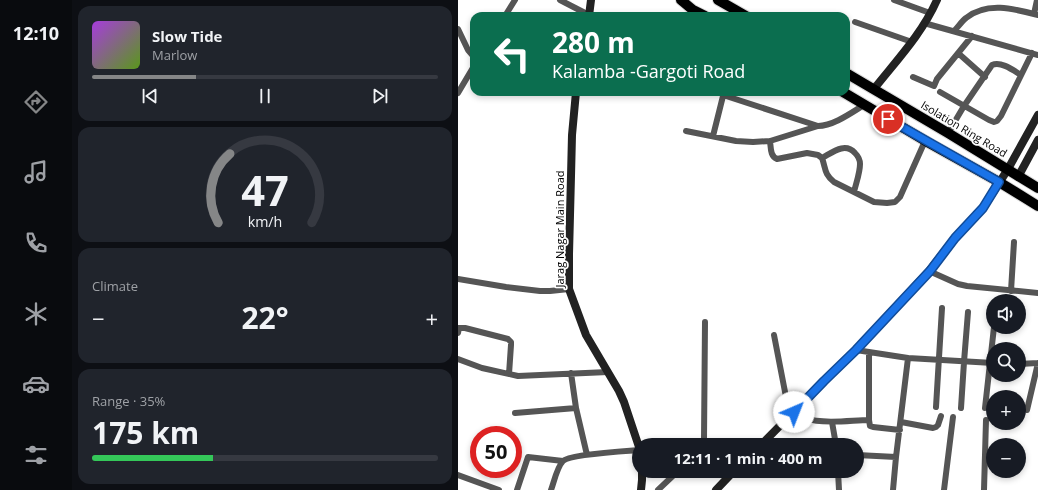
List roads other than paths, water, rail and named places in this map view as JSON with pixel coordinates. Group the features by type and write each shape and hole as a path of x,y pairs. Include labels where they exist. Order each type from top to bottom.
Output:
{"main road":[{"path":"681,0 697,12"},
{"path":"718,0 739,12"},
{"name":"Isolation Ring Road","path":"850,76 948,133 1038,188"},
{"path":"849,96 1038,206"}],"street":[{"path":"508,12 515,0"},
{"path":"560,0 582,12"},
{"path":"589,12 590,0"},
{"path":"894,0 930,13"},
{"path":"874,90 912,42 930,13 936,0"},
{"path":"954,31 966,18 975,12 990,8 1000,7 1036,14 1038,0"},
{"path":"855,22 912,42"},
{"path":"924,23 1035,54 1021,75 998,121 994,122 989,120 940,92"},
{"path":"458,29 470,52"},
{"path":"913,77 934,86 937,79 972,36"},
{"path":"958,53 984,76"},
{"path":"948,133 964,106 992,65 996,63 1001,64 1021,75"},
{"path":"458,93 470,73"},
{"name":"Jarag Nagar Main Road","path":"576,96 572,135 569,289 586,335 624,402 635,438"},
{"path":"713,136 722,96"},
{"path":"732,96 818,126"},
{"path":"686,130 736,141 770,141 833,122 864,105"},
{"path":"768,438 856,350 930,271 955,238 983,208 1008,169 1038,115"},
{"path":"1018,177 1038,140"},
{"path":"770,141 772,155 777,159 807,153 818,155 822,158 826,174 834,182 874,202 887,203 895,202 900,197 925,141"},
{"path":"822,158 837,149 845,147 849,148 859,157 860,163 854,192"},
{"path":"1011,291 1014,242"},
{"path":"930,271 958,284 967,286 1011,291 1038,292"},
{"path":"458,279 540,291 569,289"},
{"path":"936,407 942,308"},
{"path":"961,408 968,312"},
{"path":"704,438 705,322"},
{"path":"458,333 459,328 465,328 508,339 511,342 510,374"},
{"path":"774,335 788,405 794,412 811,420 832,422 869,420"},
{"path":"856,350 869,353 938,361 986,363"},
{"path":"869,353 870,426 900,430"},
{"path":"893,490 908,358"},
{"path":"458,359 482,368 518,376 608,372"},
{"path":"1026,364 1038,363 1027,410"},
{"path":"571,373 576,408 587,455"},
{"path":"985,408 988,382"},
{"path":"515,413 576,408"},
{"path":"901,422 936,428 941,416"},
{"path":"944,490 953,417"},
{"path":"984,490 986,420"},
{"path":"832,422 835,438"},
{"path":"551,490 560,466 563,461 568,458 632,450"},
{"path":"864,455 896,456"},
{"path":"517,490 528,457 563,461"},
{"path":"458,475 499,490"},
{"path":"641,490 642,478"},
{"path":"659,490 671,478"},
{"path":"716,490 727,478"},
{"path":"838,478 839,490"}]}
